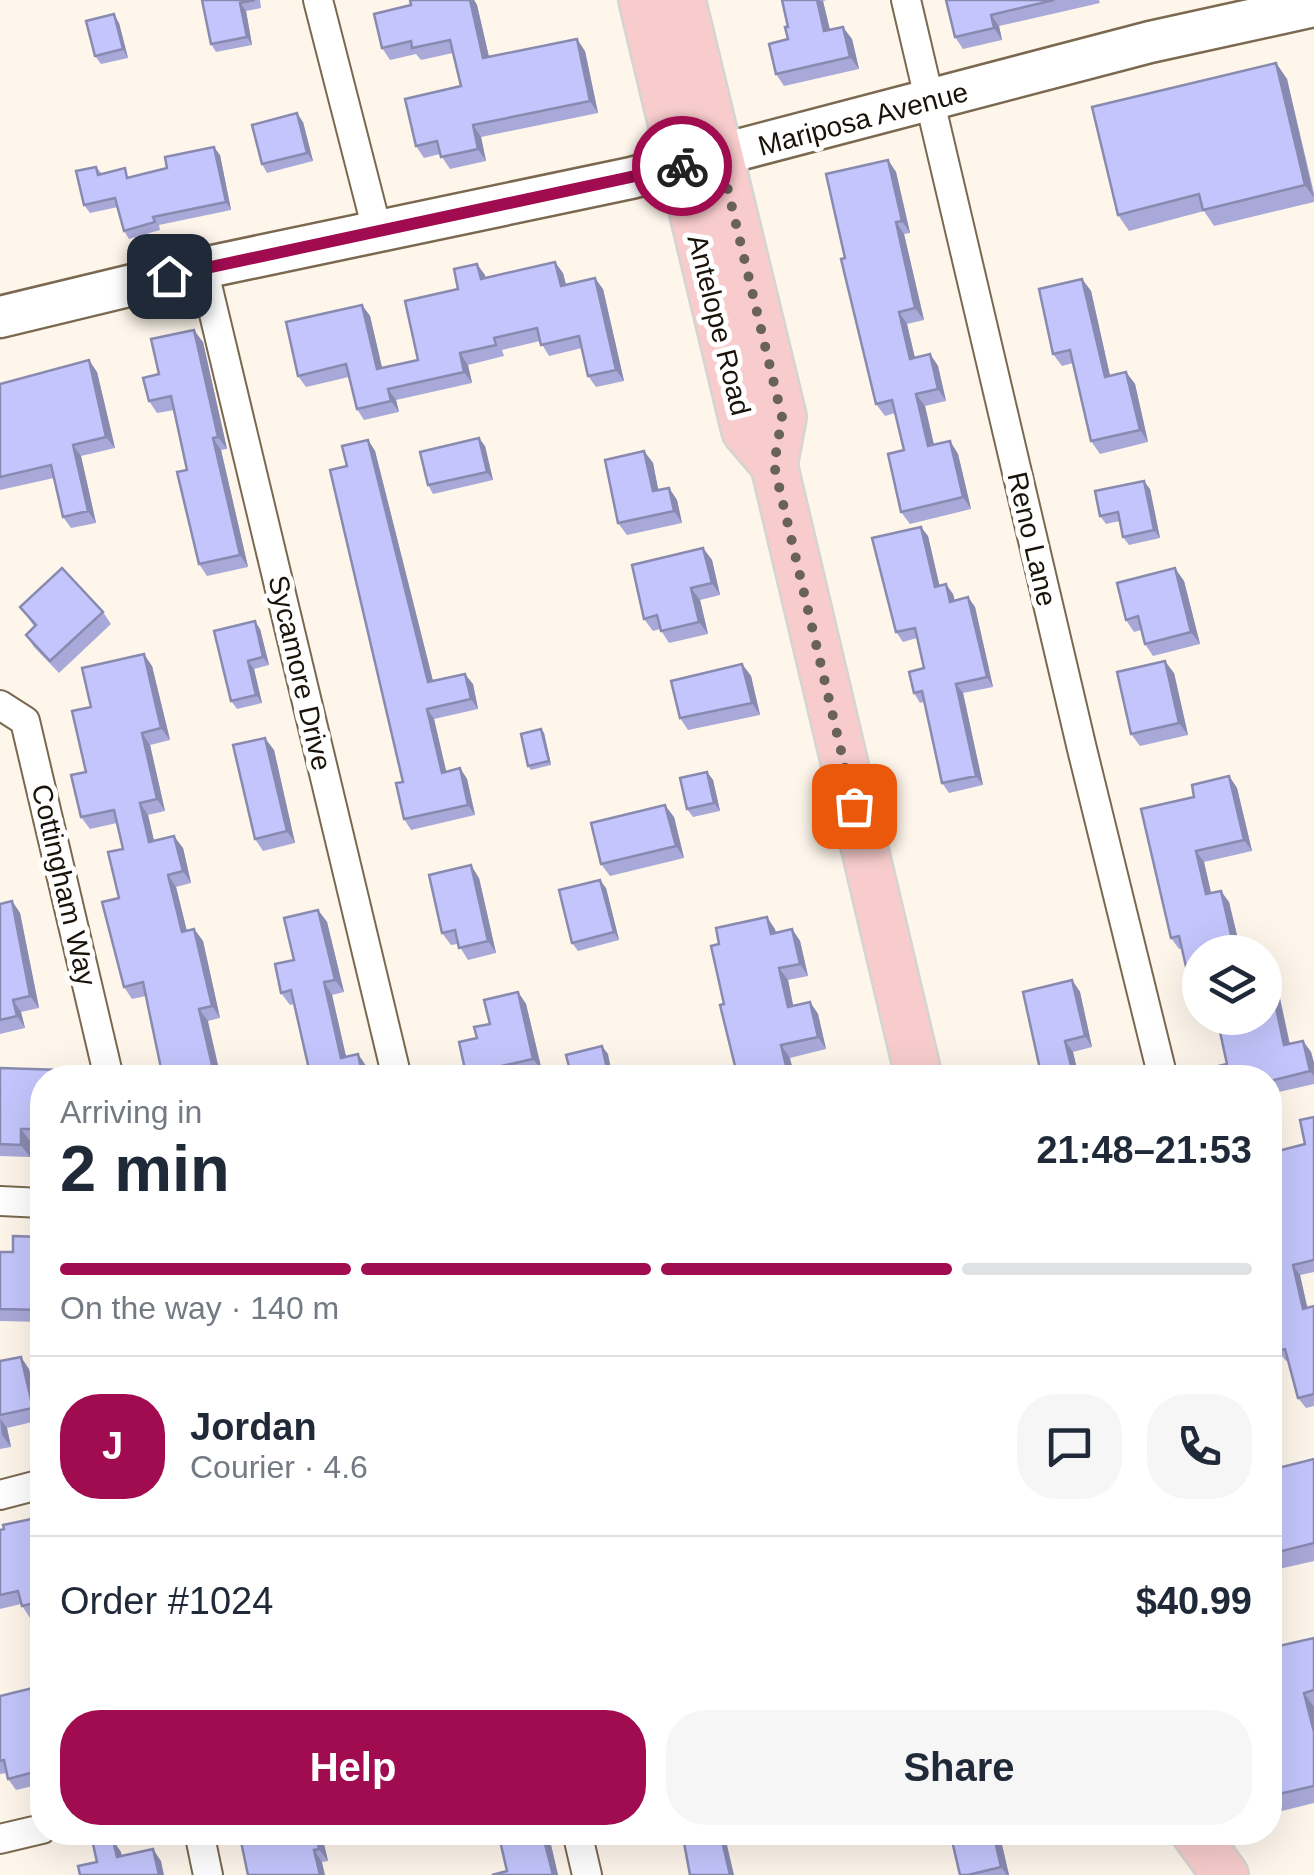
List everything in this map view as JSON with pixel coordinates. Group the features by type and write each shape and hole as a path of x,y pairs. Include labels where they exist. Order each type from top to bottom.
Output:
{"main road":[{"name":"Antelope Road","path":"642,0 701,161"},
{"name":"Antelope Road","path":"682,0 701,161 745,431 774,465 916,1065"},
{"path":"1203,1845 1224,1875"}],"street":[{"path":"318,0 377,230"},
{"name":"Reno Lane","path":"906,0 1160,1065"},
{"name":"Mariposa Avenue","path":"0,317 203,268 701,161 1150,42 1314,6"},
{"name":"Sycamore Drive","path":"203,268 393,1065"},
{"name":"Cottingham Way","path":"0,705 25,722 106,1065"},
{"path":"0,1201 30,1202"},
{"path":"0,1495 30,1487"},
{"path":"0,1839 30,1832"},
{"path":"202,1845 208,1875"},
{"path":"580,1845 587,1875"}],"building":[{"path":"202,0 255,0 240,3 247,37 211,44"},
{"path":"410,0 470,0 483,58 577,39 590,101 473,125 478,149 441,157 437,141 416,146 405,99 461,86 450,40 412,48 411,41 382,48 374,14 411,5"},
{"path":"782,0 817,0 824,31 843,27 850,57 776,74 769,44 788,39"},
{"path":"946,0 1054,0 991,15 994,28 955,37"},
{"path":"114,14 123,49 95,56 86,21"},
{"path":"1276,63 1305,185 1203,210 1199,194 1118,215 1092,107"},
{"path":"297,113 307,153 262,164 252,125"},
{"path":"214,147 226,202 153,217 155,222 124,231 115,198 84,205 76,171 96,167 98,175 125,168 127,178 167,168 165,157"},
{"path":"888,160 902,221 896,222 915,308 899,312 910,359 930,354 938,389 916,394 928,446 950,441 963,497 901,512 888,454 904,450 892,400 876,404 841,259 845,258 826,174"},
{"path":"555,262 561,286 595,278 616,370 588,376 579,336 541,345 537,328 494,338 496,345 460,353 464,372 388,389 391,401 357,409 346,364 298,376 286,322 362,305 377,369 418,360 405,301 458,289 454,269 477,264 481,279"},
{"path":"1082,279 1105,377 1126,372 1140,430 1091,441 1070,350 1053,354 1039,289"},
{"path":"194,330 218,437 213,438 240,555 199,564 177,472 187,470 171,396 149,401 143,378 159,374 151,339"},
{"path":"89,360 106,437 73,445 88,511 63,517 51,465 0,477 0,384"},
{"path":"479,438 487,472 428,485 420,452"},
{"path":"368,440 428,682 465,674 471,699 427,709 442,773 460,768 468,805 404,819 396,783 403,782 330,470 347,466 342,446"},
{"path":"644,451 653,491 669,488 674,511 618,523 605,460"},
{"path":"1144,481 1154,530 1123,537 1118,512 1100,516 1095,491"},
{"path":"921,527 935,587 946,584 950,602 968,597 987,677 956,684 976,776 942,783 922,691 914,693 909,672 924,668 915,628 896,632 872,538"},
{"path":"703,548 712,583 691,588 699,622 661,631 657,615 644,619 632,565"},
{"path":"62,568 103,612 50,661 26,635 36,625 20,607"},
{"path":"1175,568 1191,632 1145,644 1138,616 1126,620 1117,583"},
{"path":"255,621 263,657 248,661 256,695 231,701 214,631"},
{"path":"144,654 161,728 142,733 157,799 140,803 149,842 174,836 183,871 168,875 182,932 194,929 212,1006 199,1009 212,1065 160,1065 143,982 124,987 102,902 119,898 108,852 123,849 114,810 81,817 71,775 86,772 72,711 91,707 82,668"},
{"path":"1165,661 1179,723 1131,734 1117,672"},
{"path":"742,664 752,703 680,718 671,681"},
{"path":"541,729 549,761 528,766 521,734"},
{"path":"265,738 287,831 255,839 233,745"},
{"path":"707,772 714,803 687,809 680,778"},
{"path":"1229,776 1244,840 1196,851 1206,894 1221,891 1231,935 1182,935 1182,949 1179,936 1171,938 1141,809 1194,797 1192,785"},
{"path":"665,805 676,846 601,864 591,823"},
{"path":"471,865 488,941 459,948 455,930 442,933 429,875"},
{"path":"600,880 614,932 572,943 559,890"},
{"path":"12,901 30,996 13,1000 17,1016 0,1020 0,904"},
{"path":"318,910 335,980 324,982 341,1058 358,1054 360,1065 308,1065 291,990 281,993 275,964 294,960 284,918"},
{"path":"767,917 771,934 792,929 800,964 779,968 788,1007 810,1002 818,1037 781,1045 786,1065 735,1065 711,946 719,944 716,928"},
{"path":"1072,980 1085,1036 1065,1041 1071,1065 1039,1065 1023,992"},
{"path":"518,992 533,1059 506,1065 464,1065 459,1042 477,1038 474,1027 490,1024 484,1000"},
{"path":"1221,1035 1282,1035 1284,1045 1303,1041 1310,1071 1282,1078 1282,1065 1223,1065 1227,1064"},
{"path":"602,1046 606,1065 569,1065 566,1055"},
{"path":"0,1068 30,1069 30,1129 21,1129 21,1145 0,1144"},
{"path":"1314,1117 1314,1260 1293,1265 1303,1309 1314,1306 1314,1394 1298,1398 1285,1349 1282,1350 1282,1150 1305,1144 1300,1120"},
{"path":"13,1236 30,1237 30,1310 0,1309 0,1252 13,1252"},
{"path":"21,1357 30,1409 0,1415 0,1361"},
{"path":"1314,1459 1314,1543 1282,1551 1282,1467"},
{"path":"30,1519 30,1604 22,1606 18,1591 0,1595 3,1525"},
{"path":"1314,1638 1314,1690 1304,1693 1314,1732 1314,1786 1282,1793 1282,1645"},
{"path":"30,1689 30,1773 8,1779 4,1760 0,1761 0,1696"},
{"path":"93,1845 114,1845 117,1857 153,1849 159,1875 80,1875 78,1866 97,1862"},
{"path":"242,1845 318,1845 319,1849 314,1850 320,1875 248,1875"},
{"path":"501,1845 545,1845 553,1875 492,1875 507,1871"},
{"path":"684,1845 723,1845 730,1875 690,1875"},
{"path":"953,1845 996,1845 1001,1867 960,1875"}],"way so far":[{"path":"682,166 720,157 782,417 774,465 854,806"}],"route":[{"path":"169,276 682,166"}]}
